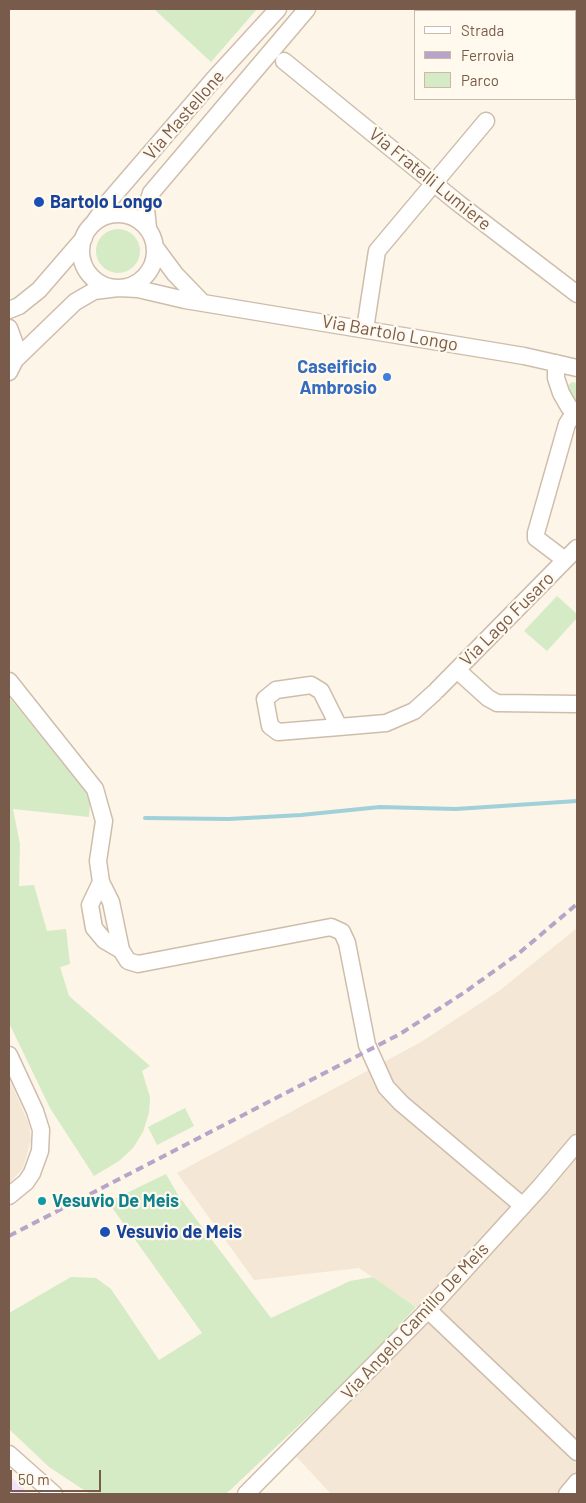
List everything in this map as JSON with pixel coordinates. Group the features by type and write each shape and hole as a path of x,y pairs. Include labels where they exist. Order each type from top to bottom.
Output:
{"street":[{"name":"Via Mastellone","path":"93,224 109,201 278,9"},
{"name":"Via Mastellone","path":"148,228 146,209 151,193 307,9"},
{"name":"Via Fratelli Lumiere","path":"284,62 432,182 577,294"},
{"path":"365,329 376,251 486,120"},
{"path":"9,310 19,306 39,290 84,238 93,224 103,217 116,214 128,215 139,220 148,228 155,247 175,274 202,302"},
{"path":"84,238 82,258 88,272 99,282 118,288 133,284 146,276 152,267 155,247"},
{"name":"Via Bartolo Longo","path":"12,366 75,302 94,291 118,288 138,289 185,300 570,364"},
{"path":"9,328 15,340 12,366"},
{"path":"565,560 536,538 536,533 567,424 576,414 566,403 558,385 570,364"},
{"name":"Via Lago Fusaro","path":"339,727 392,721 414,711 577,548"},
{"path":"457,670 488,698 497,703 577,704"},
{"path":"9,681 95,790 104,821 98,861 101,882 111,902 121,950 128,961 138,964 331,927 342,932 347,943 368,1046 386,1087 401,1103 523,1206"},
{"path":"101,882 90,905 94,928 104,940 121,950"},
{"path":"9,1055 35,1111 41,1130 41,1141 37,1162 32,1172 26,1182 9,1196"},
{"name":"Via Angelo Camillo De Meis","path":"246,1494 428,1310 523,1206 577,1143"},
{"path":"428,1310 577,1452"},
{"path":"9,1454 54,1494"},
{"path":"567,1494 577,1482"}],"shaded area":[{"path":"577,928 577,1494 330,1493 295,1455 433,1318 359,1268 254,1280 177,1173 421,1042 499,991"},
{"path":"9,1079 29,1124 31,1140 23,1168 9,1184"},
{"path":"9,1475 29,1494 9,1494"}],"green space":[{"path":"154,9 257,9 211,62"},
{"path":"122,229 134,235 139,242 139,260 134,267 127,272 114,273 106,270 99,263 96,247 99,239 106,232"},
{"path":"572,382 577,383 577,403 565,388"},
{"path":"557,596 577,614 577,618 547,651 524,631"},
{"path":"9,697 86,792 90,804 89,817 13,809 20,844 19,886 34,885 47,931 66,929 70,964 60,967 69,996 150,1066 142,1071 150,1097 149,1113 143,1132 133,1148 119,1161 94,1176 50,1108 9,1023"},
{"path":"185,1108 194,1126 157,1145 148,1127"},
{"path":"166,1174 178,1195 271,1318 350,1281 373,1277 416,1307 365,1363 226,1494 90,1494 49,1467 9,1429 9,1313 71,1277 96,1278 111,1289 159,1360 202,1333 108,1202"}],"waterway":[{"path":"145,818 229,819 301,815 380,807 456,809 577,801"}],"railway":[{"path":"9,1236 400,1034 465,992 518,954 577,904"}],"place":[{"name":"Bartolo Longo","path":"39,202"},
{"name":"Caseificio Ambrosio","path":"387,377"},
{"name":"Vesuvio De Meis","path":"42,1201"},
{"name":"Vesuvio de Meis","path":"105,1232"}]}
